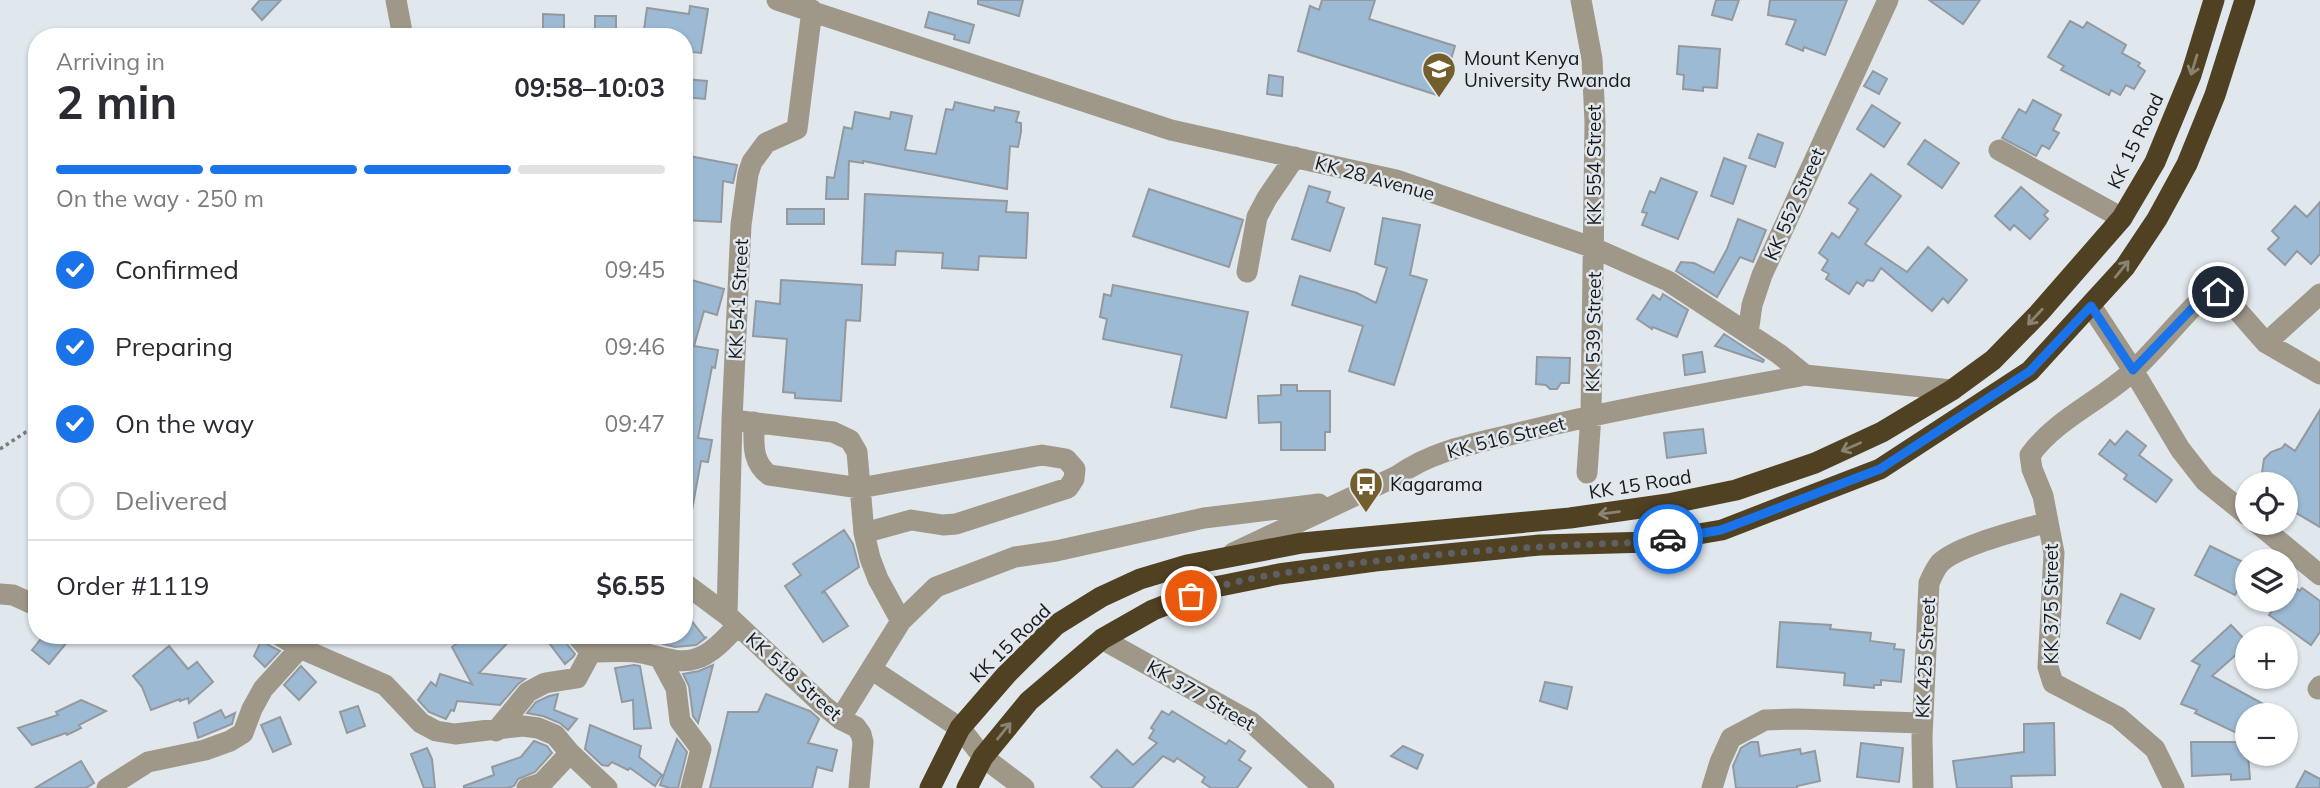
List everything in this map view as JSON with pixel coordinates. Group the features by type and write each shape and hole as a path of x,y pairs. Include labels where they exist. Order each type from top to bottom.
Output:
{"highway":[{"name":"KK 15 Road","path":"930,788 960,728 1006,675 1056,625 1101,597 1140,579 1227,556 1302,543 1582,517 1668,505 1736,490 1815,463 1882,432 1952,390 1993,360 2122,218 2160,149 2192,75 2214,0"},
{"path":"967,788 984,757 1029,701 1102,639 1153,610 1210,588 1279,574 1375,561 1540,545 1651,542 1721,530 1880,469 2030,371 2125,267 2157,219 2187,164 2215,95 2245,0"},
{"path":"2066,281 2091,306"}],"street":[{"path":"396,0 401,28"},
{"name":"KK 28 Avenue","path":"777,0 812,10 842,9 1171,130 1396,180 1594,248 1668,281 1805,374 1952,390"},
{"name":"KK 554 Street","path":"1581,0 1593,72 1594,248"},
{"name":"KK 552 Street","path":"1748,333 1752,305 1762,275 1888,0"},
{"name":"KK 541 Street","path":"733,620 743,421 741,225 752,162 766,143 797,129 812,10"},
{"path":"1998,150 2122,218"},
{"path":"1247,272 1257,217 1295,157"},
{"name":"KK 539 Street","path":"1587,473 1591,415 1594,248"},
{"path":"2133,370 2204,296 2218,292 2266,343 2320,374"},
{"path":"2266,343 2320,293"},
{"path":"2091,306 2188,460 2205,481 2235,505"},
{"name":"KK 375 Street","path":"2133,370 2056,426 2030,455 2032,469 2043,496 2054,552 2048,667 2053,683 2118,717 2154,749 2174,788"},
{"name":"KK 516 Street","path":"1227,556 1397,476 1417,461 1591,415 1805,374"},
{"path":"864,533 911,520 943,525 956,524 1069,488 1075,469 1066,458 1042,455 860,488 769,475 760,469 755,460 743,421 833,432 850,440 857,452 860,488 864,533 870,558 901,621"},
{"path":"840,719 901,621 936,587 1016,557 1056,551 1204,518 1345,500"},
{"name":"KK 425 Street","path":"1923,788 1922,723 1929,583 1933,573 1941,562 1956,552 2049,522"},
{"path":"2272,535 2320,575"},
{"name":"KK 518 Street","path":"693,590 733,620 840,719 856,727 863,742 859,788"},
{"path":"0,594 13,594 28,602"},
{"path":"584,644 592,652 633,652 660,658 697,659 724,640 733,620"},
{"name":"KK 377 Street","path":"1102,639 1251,722 1324,788"},
{"path":"294,644 385,685 421,723 436,730 455,734 523,726 538,728 555,735 570,754 607,788"},
{"path":"107,788 148,762 205,750 243,733 251,709 263,689 300,648"},
{"path":"496,731 528,692 545,683 577,678 592,652"},
{"path":"660,658 676,688 680,721 701,749 691,788"},
{"path":"871,669 960,728 984,757 1024,788"},
{"path":"1712,788 1731,738 1765,720 1922,723"},
{"path":"527,788 542,783 570,754"}],"path":[{"path":"0,449 28,432"}],"building":[{"path":"260,0 281,0 262,20 252,9"},
{"path":"978,0 1023,0 1019,16 978,4"},
{"path":"1322,0 1375,0 1369,19 1455,46 1440,96 1298,51 1310,6 1319,10"},
{"path":"1716,0 1739,0 1732,20 1712,15"},
{"path":"1770,0 1847,0 1825,55 1804,47 1803,51 1786,44 1796,20 1768,15"},
{"path":"1929,0 1980,0 1963,24"},
{"path":"690,6 708,9 701,53 693,52 693,28 644,28 647,8 689,14"},
{"path":"929,12 974,25 969,43 954,39 955,35 925,27"},
{"path":"543,14 564,15 564,28 543,28"},
{"path":"595,16 616,16 616,28 595,28"},
{"path":"2070,21 2083,28 2087,22 2126,45 2122,53 2140,63 2138,66 2145,71 2134,89 2126,85 2120,95 2111,90 2109,95 2061,70 2064,66 2048,57"},
{"path":"1679,46 1720,49 1717,88 1703,87 1703,91 1683,89 1684,75 1677,74"},
{"path":"1873,71 1887,79 1879,94 1864,86"},
{"path":"1269,75 1283,77 1282,96 1267,94"},
{"path":"693,80 707,81 705,99 693,98"},
{"path":"2033,100 2061,115 2053,130 2059,133 2049,149 2042,145 2036,156 2002,138 2019,109 2026,113"},
{"path":"955,102 994,111 995,107 1019,112 1016,122 1021,123 1021,132 1018,147 1010,146 1007,189 863,161 849,161 848,199 826,199 827,177 834,178 844,127 852,129 855,112 890,119 891,112 912,116 905,150 936,154 946,109 953,110"},
{"path":"1872,105 1900,123 1884,147 1857,129"},
{"path":"1758,134 1783,143 1775,167 1749,158"},
{"path":"1925,140 1959,163 1942,188 1908,164"},
{"path":"693,157 737,165 733,183 723,181 721,222 693,220"},
{"path":"1724,158 1746,166 1733,204 1711,196"},
{"path":"1871,174 1901,196 1865,244 1907,272 1928,247 1967,280 1948,303 1943,298 1932,311 1881,268 1873,281 1867,280 1863,286 1857,282 1849,294 1826,279 1829,274 1822,270 1828,260 1819,253 1832,233 1839,238 1858,209 1849,203"},
{"path":"1661,178 1697,192 1678,239 1642,225 1647,213 1642,212 1650,191 1655,193"},
{"path":"1309,186 1330,192 1327,202 1344,208 1330,251 1292,239"},
{"path":"2021,187 2048,211 2044,215 2048,219 2030,239 2014,225 2010,230 1995,216"},
{"path":"1149,189 1243,220 1229,267 1133,236"},
{"path":"865,194 1007,201 1006,212 1028,213 1026,258 979,256 978,270 942,268 943,253 896,251 895,265 862,264"},
{"path":"2320,202 2320,254 2311,264 2297,251 2285,265 2268,249 2279,238 2272,231 2295,206 2307,217"},
{"path":"787,209 824,209 824,224 787,224"},
{"path":"1383,218 1420,225 1410,275 1427,280 1394,385 1349,371 1363,326 1292,305 1300,276 1357,293 1376,303 1387,268 1375,264"},
{"path":"1738,219 1766,230 1753,262 1740,257 1717,297 1676,271 1681,262 1694,263 1714,273 1727,249"},
{"path":"693,280 724,289 717,315 704,311 694,346 718,350 698,438 712,440 708,462 701,461 693,505"},
{"path":"781,280 862,285 860,321 846,320 841,401 795,398 795,393 783,392 787,339 753,336 756,301 780,304"},
{"path":"1113,285 1248,312 1226,418 1171,407 1182,355 1103,339 1107,319 1100,317 1104,294 1111,296"},
{"path":"1663,294 1688,310 1677,337 1653,327 1652,329 1637,319 1653,295 1660,300"},
{"path":"1724,334 1764,360 1763,362 1715,346"},
{"path":"1702,352 1705,372 1685,375 1683,355"},
{"path":"1537,357 1570,358 1569,383 1561,383 1557,389 1536,384"},
{"path":"1281,385 1297,385 1297,391 1330,391 1330,432 1325,432 1325,450 1281,450 1281,422 1259,423 1258,396 1281,395"},
{"path":"2320,410 2320,527 2298,514 2298,472 2262,472 2264,459 2271,452 2285,444 2295,451"},
{"path":"1703,429 1706,453 1667,458 1664,433"},
{"path":"2127,431 2146,446 2139,455 2172,480 2156,502 2124,479 2127,475 2099,454 2110,440 2115,445"},
{"path":"844,530 853,544 859,567 821,593 825,592 848,626 823,642 785,586 801,575 793,564"},
{"path":"2210,546 2235,558 2235,595 2195,575"},
{"path":"2302,588 2320,601 2320,632 2311,645 2298,636 2298,626 2284,626 2269,615 2271,612 2298,612 2298,589 2300,591"},
{"path":"2121,594 2154,609 2140,639 2107,623"},
{"path":"1780,622 1831,625 1830,629 1871,633 1870,641 1895,644 1894,649 1904,650 1901,682 1881,680 1881,685 1874,685 1874,688 1844,685 1845,673 1777,667"},
{"path":"693,623 705,638 707,637 696,645 675,647 663,644 693,644"},
{"path":"2231,625 2235,629 2235,656 2212,676 2261,703 2235,703 2235,732 2181,704 2200,665 2192,661"},
{"path":"37,644 66,644 49,664 32,650"},
{"path":"260,644 267,644 280,651 265,667 254,656"},
{"path":"456,644 506,644 479,673 525,679 500,705 457,701 454,711 451,710 446,719 429,712 418,700 431,682 436,686 440,674 472,684 452,647"},
{"path":"550,644 567,644 575,654 565,664"},
{"path":"169,646 188,669 197,662 213,682 189,703 188,698 180,699 151,710 142,687 133,676"},
{"path":"713,665 698,723 693,716 689,686 683,674"},
{"path":"301,666 316,682 299,700 284,685"},
{"path":"640,666 651,728 634,729 633,700 622,702 615,668"},
{"path":"1545,682 1572,687 1567,709 1540,701"},
{"path":"558,694 554,710 577,719 568,730 560,723 527,713 536,702"},
{"path":"766,694 810,711 819,719 808,743 837,750 832,771 817,767 812,788 710,788 728,712 758,712"},
{"path":"81,700 106,711 79,725 81,728 67,735 66,733 32,745 18,728 58,715 56,712"},
{"path":"358,706 365,726 347,733 340,712"},
{"path":"221,710 225,718 235,713 232,724 198,738 194,723"},
{"path":"1162,711 1169,715 1172,711 1226,744 1229,740 1245,751 1239,760 1251,768 1237,788 1211,788 1202,782 1205,777 1177,758 1174,762 1163,756 1132,788 1103,788 1091,777 1117,750 1133,765 1157,743 1149,738 1154,730 1151,728"},
{"path":"280,717 291,744 273,752 261,725"},
{"path":"2054,723 2055,775 2011,776 2012,788 1957,788 1953,761 2024,752 2024,724"},
{"path":"590,725 641,746 639,757 662,775 655,786 630,768 628,770 612,762 608,766 602,765 585,749"},
{"path":"677,739 687,752 678,788 670,788 660,785"},
{"path":"534,741 547,746 552,753 535,772 518,779 514,786 507,788 464,788 494,775 492,767 521,757"},
{"path":"1751,742 1758,742 1760,756 1800,749 1801,754 1815,751 1820,781 1797,788 1736,788 1733,766 1741,748"},
{"path":"2191,742 2235,742 2235,766 2249,766 2250,779 2231,780 2231,774 2192,776"},
{"path":"1861,743 1903,748 1899,782 1857,777"},
{"path":"1403,746 1423,755 1417,769 1391,756"},
{"path":"427,748 432,759 435,788 424,788 411,754"},
{"path":"81,761 94,783 86,788 35,788"},
{"path":"2305,771 2320,779 2320,788 2296,788"}],"way so far":[{"path":"1191,596 1210,588 1279,574 1375,561 1540,545 1651,542 1668,539"}],"place":[{"name":"Mount Kenya University Rwanda","path":"1439,99"},
{"name":"Kagarama","path":"1366,514"}],"route":[{"path":"1668,539 1721,530 1880,469 2030,371 2091,306 2133,370 2204,296 2218,292"}]}
